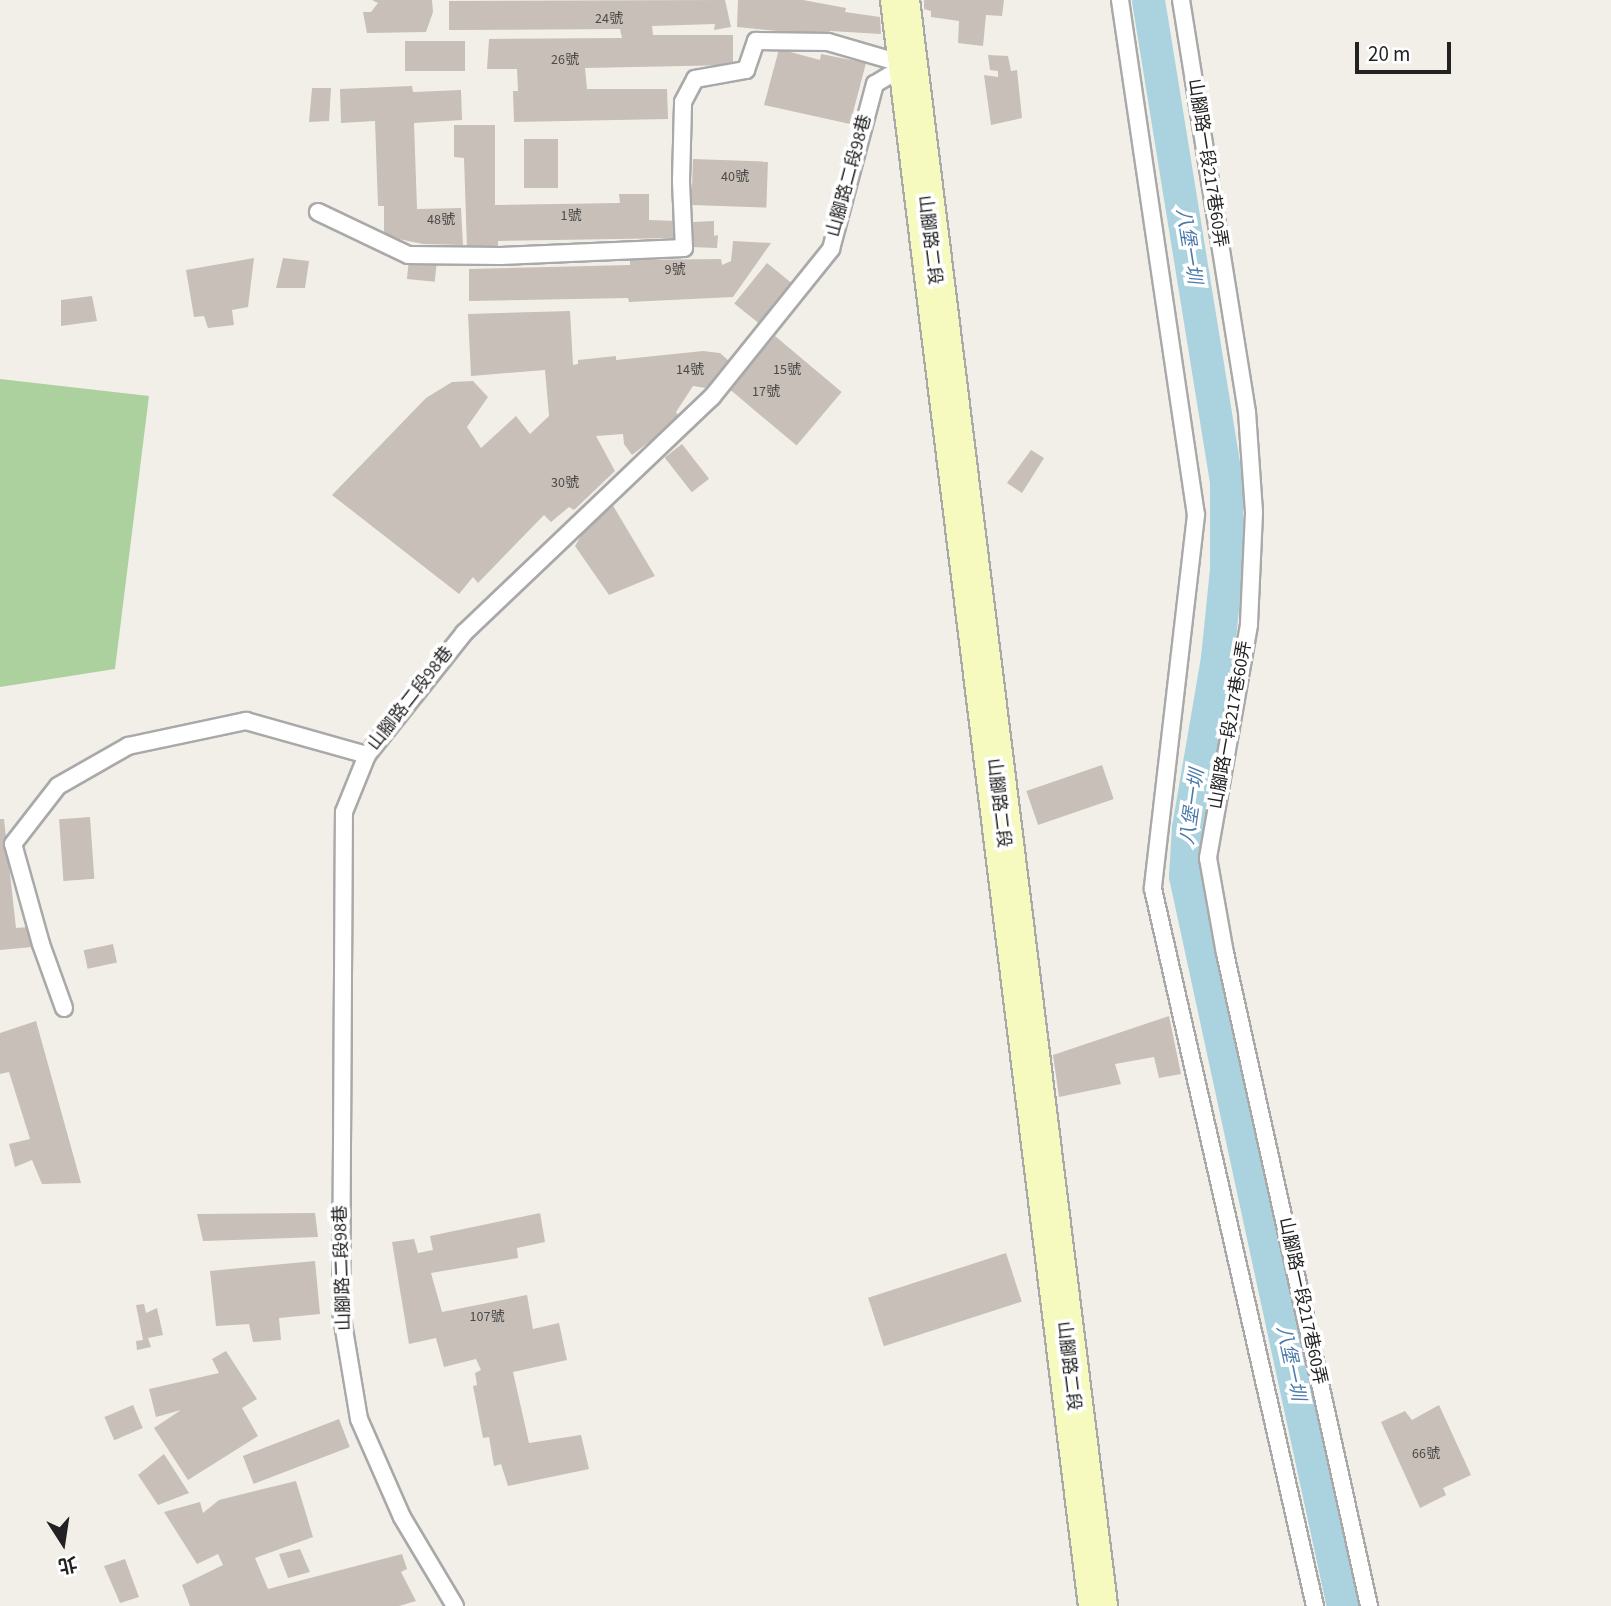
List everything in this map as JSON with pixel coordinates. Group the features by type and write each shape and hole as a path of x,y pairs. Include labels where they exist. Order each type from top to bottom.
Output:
{"main road":[{"name":"山腳路二段","path":"900,0 1098,1606"}],"lane":[{"path":"1120,0 1196,515 1153,889 1315,1606"},
{"name":"山腳路一段217巷60弄","path":"1181,0 1247,412 1254,513 1249,625 1208,858 1225,953 1369,1606"},
{"path":"317,212 408,255 540,255 684,248 681,181 683,102 695,79 746,70 756,41 769,40 828,42 907,65"},
{"name":"山腳路二段98巷","path":"455,1606 401,1517 359,1419 341,1312 344,812 367,755 464,633 712,397 831,249 875,84 907,65"},
{"path":"64,1008 41,944 13,844 58,786 128,746 246,721 367,755"}],"green space":[{"path":"0,379 149,396 115,669 0,687"}],"building":[{"path":"372,0 432,0 433,12 426,32 367,33 363,12 371,12 378,3"},
{"path":"725,0 731,27 714,30 715,24 652,26 653,35 733,35 733,65 585,68 587,89 667,89 668,119 514,122 513,91 518,91 517,69 487,69 489,39 622,38 620,29 449,30 449,1"},
{"path":"738,0 803,0 846,8 845,12 880,17 881,34 830,31 829,36 737,27"},
{"path":"924,0 1004,0 1002,16 986,15 983,46 958,43 959,21 931,17 931,11 924,9"},
{"path":"405,41 465,41 465,71 405,71"},
{"path":"779,49 820,60 821,54 866,63 850,124 764,105"},
{"path":"988,55 1008,56 1011,71 1017,70 1022,118 991,125 984,75 998,77 998,71 990,70"},
{"path":"412,86 413,92 461,90 462,120 414,123 417,209 461,208 463,245 423,244 384,236 384,206 378,206 375,121 341,123 340,89"},
{"path":"312,88 331,88 329,121 309,122"},
{"path":"454,125 495,125 495,205 620,203 619,194 649,194 649,220 678,221 678,238 498,241 498,247 467,248 464,158 454,157"},
{"path":"524,139 558,139 558,188 524,188"},
{"path":"693,159 768,162 766,208 691,205"},
{"path":"714,221 714,236 718,235 717,248 690,247 693,222"},
{"path":"733,241 771,243 733,297 629,302 628,298 469,301 469,269 630,265 630,260 721,259 722,265 731,261"},
{"path":"254,258 248,307 232,310 234,325 208,328 204,316 194,317 186,270"},
{"path":"283,258 309,261 305,288 276,288"},
{"path":"409,259 437,262 435,282 407,279"},
{"path":"767,263 792,283 759,324 734,303"},
{"path":"92,296 97,321 61,326 61,300"},
{"path":"570,311 573,365 578,364 578,360 616,356 616,360 703,351 720,353 730,362 706,388 693,386 676,412 680,418 632,455 624,444 623,434 596,436 615,471 574,510 569,507 551,522 544,515 478,583 473,577 459,594 332,495 426,398 452,382 473,381 488,397 467,427 481,448 516,416 530,434 549,416 545,370 471,376 468,314"},
{"path":"775,336 842,392 797,446 730,390"},
{"path":"682,444 709,479 692,492 665,458"},
{"path":"1031,450 1044,458 1022,493 1007,483"},
{"path":"612,504 655,576 609,595 575,546 588,524"},
{"path":"1102,765 1114,799 1038,825 1026,791"},
{"path":"90,817 94,879 63,881 59,819"},
{"path":"0,819 4,819 16,928 29,927 32,947 0,950"},
{"path":"113,944 117,963 88,969 84,950"},
{"path":"1169,1016 1181,1074 1159,1078 1154,1057 1115,1064 1121,1084 1059,1097 1053,1055"},
{"path":"36,1021 81,1183 42,1184 32,1160 15,1167 9,1144 30,1139 9,1072 0,1074 0,1033"},
{"path":"315,1213 318,1237 203,1241 197,1214"},
{"path":"540,1213 545,1242 517,1248 518,1258 431,1273 442,1312 527,1295 533,1329 559,1323 567,1360 513,1372 529,1443 581,1435 589,1469 508,1486 501,1464 494,1466 489,1437 483,1438 473,1386 477,1385 475,1373 481,1370 476,1359 444,1367 436,1338 409,1344 392,1242 414,1239 418,1253 433,1250 430,1236"},
{"path":"1006,1253 1022,1302 884,1346 868,1298"},
{"path":"315,1261 320,1314 279,1318 281,1340 253,1342 249,1324 216,1326 210,1271"},
{"path":"144,1304 146,1313 157,1308 163,1335 148,1338 151,1347 137,1350 136,1341 143,1340 136,1305"},
{"path":"226,1351 257,1399 242,1408 258,1436 188,1480 154,1428 181,1410 156,1417 149,1389 219,1373 212,1359"},
{"path":"133,1405 143,1428 114,1440 104,1417"},
{"path":"1439,1405 1471,1475 1443,1488 1446,1495 1420,1508 1381,1422 1405,1411 1412,1420"},
{"path":"339,1419 350,1447 254,1484 243,1456"},
{"path":"164,1454 189,1493 158,1505 138,1475"},
{"path":"296,1481 313,1537 255,1558 268,1589 402,1554 407,1569 401,1572 416,1601 399,1606 190,1606 182,1585 223,1565 218,1554 197,1564 164,1512 200,1502 203,1513 219,1500"},
{"path":"300,1549 310,1572 288,1578 279,1554"},
{"path":"125,1559 139,1597 120,1603 104,1566"}],"waterway":[{"name":"八堡一圳","path":"1148,0 1226,483 1226,569 1217,658 1188,827 1185,876 1343,1606"}]}
